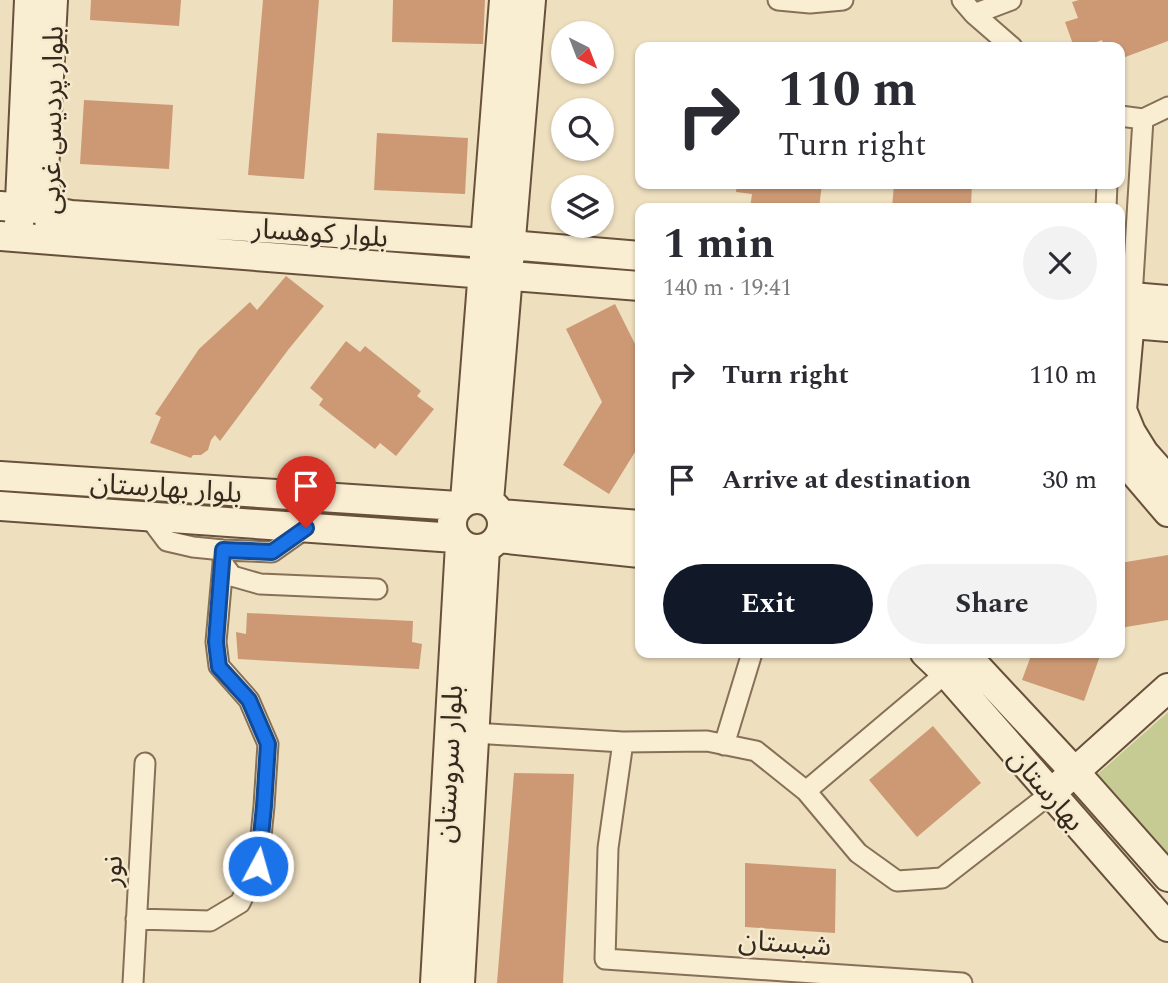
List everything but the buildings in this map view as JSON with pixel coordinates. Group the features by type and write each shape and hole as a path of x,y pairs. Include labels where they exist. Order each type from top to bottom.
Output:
{"street":[{"name":"بلوار پردیس غربی","path":"10,237 10,207 29,0"},
{"name":"بلوار پردیس غربی","path":"51,240 44,172 53,0"},
{"path":"498,244 504,0"},
{"path":"476,524 498,244 531,0"},
{"path":"778,0 810,4 843,0"},
{"path":"968,7 1011,0"},
{"path":"968,7 1006,42"},
{"path":"1125,117 1143,119 1168,107"},
{"path":"1125,335 1143,119"},
{"name":"بلوار کوهسار","path":"10,207 85,216 635,256"},
{"name":"بلوار کوهسار","path":"10,237 635,286"},
{"path":"1126,310 1168,300"},
{"path":"1126,310 1168,327"},
{"path":"1125,419 1144,453 1168,480"},
{"path":"1125,461 1168,512"},
{"name":"بلوار بهارستان","path":"0,476 81,482 476,524"},
{"path":"78,512 81,482"},
{"name":"بلوار بهارستان","path":"0,506 306,528 476,524"},
{"path":"149,517 167,541 223,557 272,552 306,528"},
{"path":"476,524 635,524"},
{"path":"476,524 635,552"},
{"name":"بلوار سروستان","path":"460,983 474,733 476,524"},
{"name":"بلوار سروستان","path":"435,983 476,524"},
{"path":"223,557 232,576 260,584 377,589"},
{"path":"136,919 210,920 240,903 258,866 268,744 249,700 219,667 216,642 223,557"},
{"path":"724,745 750,658"},
{"path":"806,791 955,663"},
{"name":"بهارستان","path":"955,663 1074,771 1168,877"},
{"name":"بهارستان","path":"955,663 1050,794 1168,927"},
{"path":"474,733 623,742 707,741 756,751 806,791 858,853 897,881 942,878 1050,794 1168,688"},
{"name":"شبستان","path":"623,742 608,848 605,959 962,983"},
{"name":"نور","path":"133,983 145,763"}],"green space":[{"path":"1168,712 1168,854 1098,774"}],"route":[{"path":"258,866 268,744 249,700 219,667 216,642 223,550 272,552 306,528"}]}
